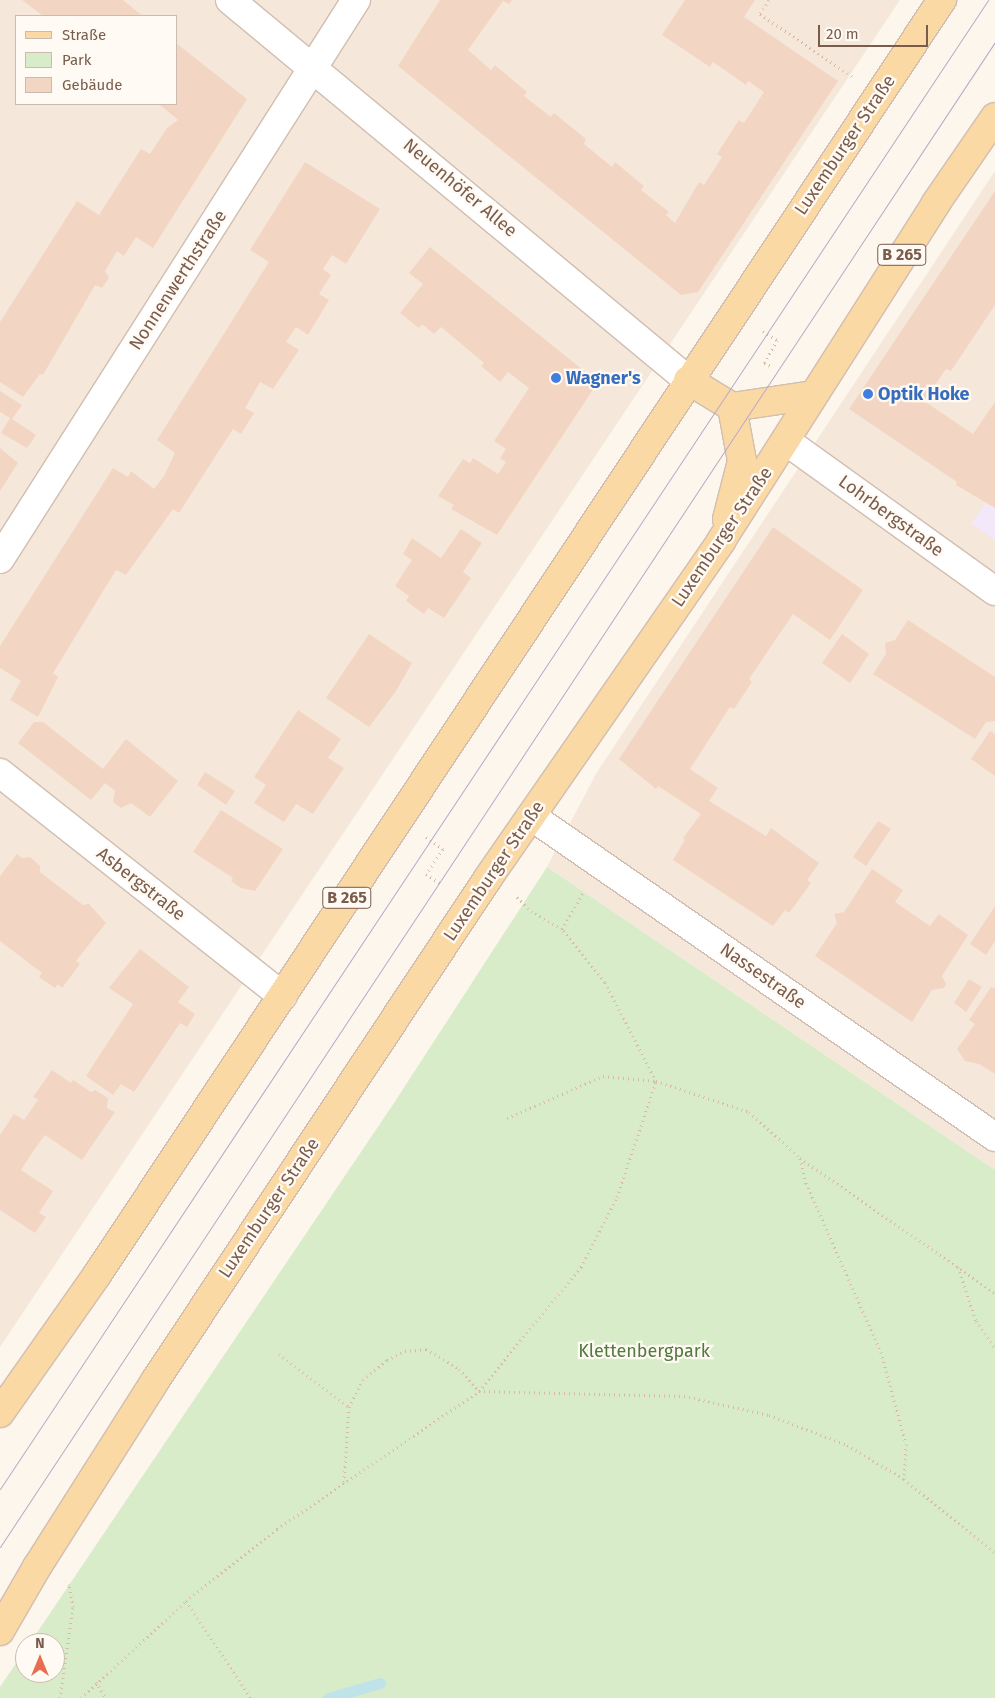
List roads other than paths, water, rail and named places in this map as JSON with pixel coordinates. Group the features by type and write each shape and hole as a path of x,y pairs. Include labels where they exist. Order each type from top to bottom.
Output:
{"main road":[{"name":"Luxemburger Straße","path":"0,1413 102,1267 688,380 942,0"},
{"name":"Luxemburger Straße","path":"0,1631 37,1567 155,1381 530,816 721,541 786,441 813,395 995,117"},
{"path":"688,380 732,407 813,395"},
{"path":"721,541 742,461 732,407"}],"street":[{"name":"Neuenhöfer Allee","path":"230,0 317,62 688,380"},
{"name":"Nonnenwerthstraße","path":"0,559 356,0"},
{"name":"Lohrbergstraße","path":"786,441 995,591"},
{"name":"Asbergstraße","path":"0,773 282,996"},
{"name":"Nassestraße","path":"530,816 995,1137"}],"waterway":[{"path":"328,1698 380,1683"}],"tram line":[{"path":"0,1489 988,0"},
{"path":"0,1547 995,42"}],"place":[{"name":"Wagner's","path":"556,378"},
{"name":"Optik Hoke","path":"868,394"}],"park label":[{"name":"Klettenbergpark","path":"644,1351"}]}
